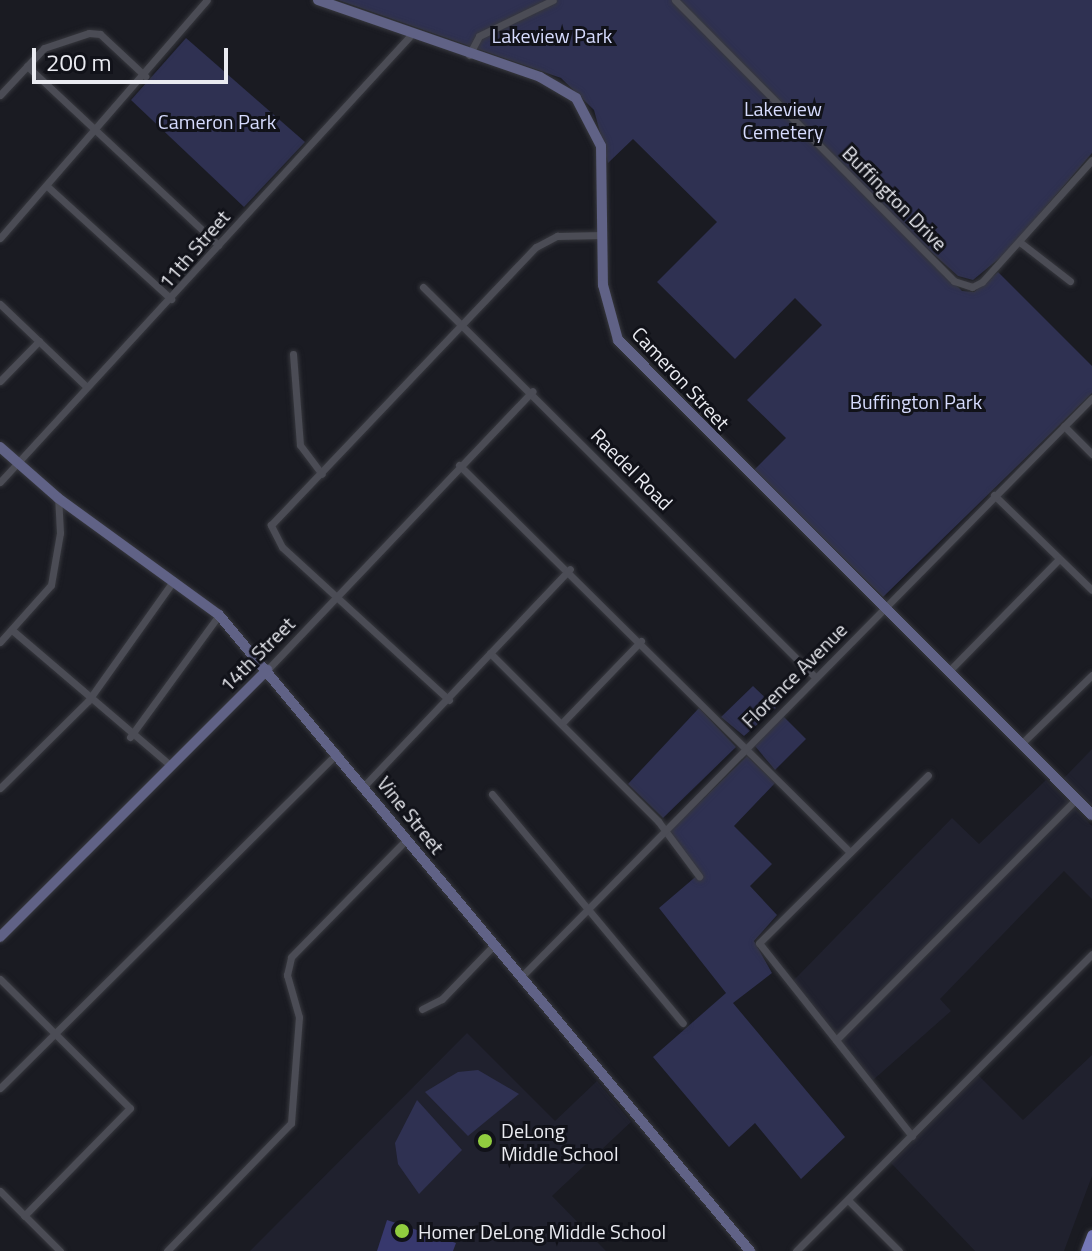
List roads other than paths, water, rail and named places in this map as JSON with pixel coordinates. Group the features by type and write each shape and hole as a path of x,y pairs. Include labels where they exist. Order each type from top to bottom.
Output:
{"main road":[{"path":"1086,1251 1092,1235"}],"street":[{"path":"0,238 145,76 207,0"},
{"name":"Cameron Street","path":"318,0 410,36 553,82 586,109 601,146 604,303 632,359 1092,815"},
{"path":"469,55 479,36 553,0"},
{"name":"Buffington Drive","path":"675,0 954,281 972,287 982,282 1021,243 1092,160"},
{"path":"0,95 44,48 89,33 100,34 145,76"},
{"name":"11th Street","path":"0,482 410,36"},
{"path":"27,66 218,245"},
{"path":"47,186 171,299"},
{"path":"449,700 337,600 270,531 461,323 546,241 603,235"},
{"path":"1021,243 1070,281"},
{"name":"Raedel Road","path":"423,287 533,391 815,677"},
{"path":"0,304 87,387"},
{"path":"0,381 39,341"},
{"path":"293,354 300,445 322,474"},
{"name":"14th Street","path":"0,937 434,501 459,465 533,391"},
{"name":"Florence Avenue","path":"521,977 1092,398"},
{"path":"1064,426 1092,454"},
{"name":"Vine Street","path":"0,447 58,498 219,615 750,1251"},
{"path":"459,465 570,569 850,852"},
{"path":"994,495 1092,590"},
{"path":"0,642 51,585 60,533 58,498"},
{"path":"948,672 1059,559"},
{"path":"364,786 449,700 570,569"},
{"path":"0,788 88,701 174,580"},
{"path":"130,737 219,615"},
{"path":"12,630 130,737 170,765"},
{"path":"562,723 641,641"},
{"path":"490,653 562,723 664,831 699,876"},
{"path":"1021,744 1092,675"},
{"path":"0,1088 337,753"},
{"path":"912,1136 759,943 928,775"},
{"path":"492,794 683,1023"},
{"path":"836,1040 1076,799"},
{"path":"167,1251 291,1123 299,1017 287,975 291,957 407,839"},
{"path":"422,1009 442,999 494,945"},
{"path":"796,1251 1092,954"},
{"path":"0,979 130,1108 24,1216"},
{"path":"0,1191 60,1251"},
{"path":"848,1200 899,1251"}],"place":[{"name":"DeLong Middle School","path":"485,1141"},
{"name":"Homer DeLong Middle School","path":"402,1231"}],"park label":[{"name":"Lakeview Park","path":"552,35"},
{"name":"Lakeview Cemetery","path":"783,120"},
{"name":"Cameron Park","path":"217,121"},
{"name":"Buffington Park","path":"916,401"}]}
